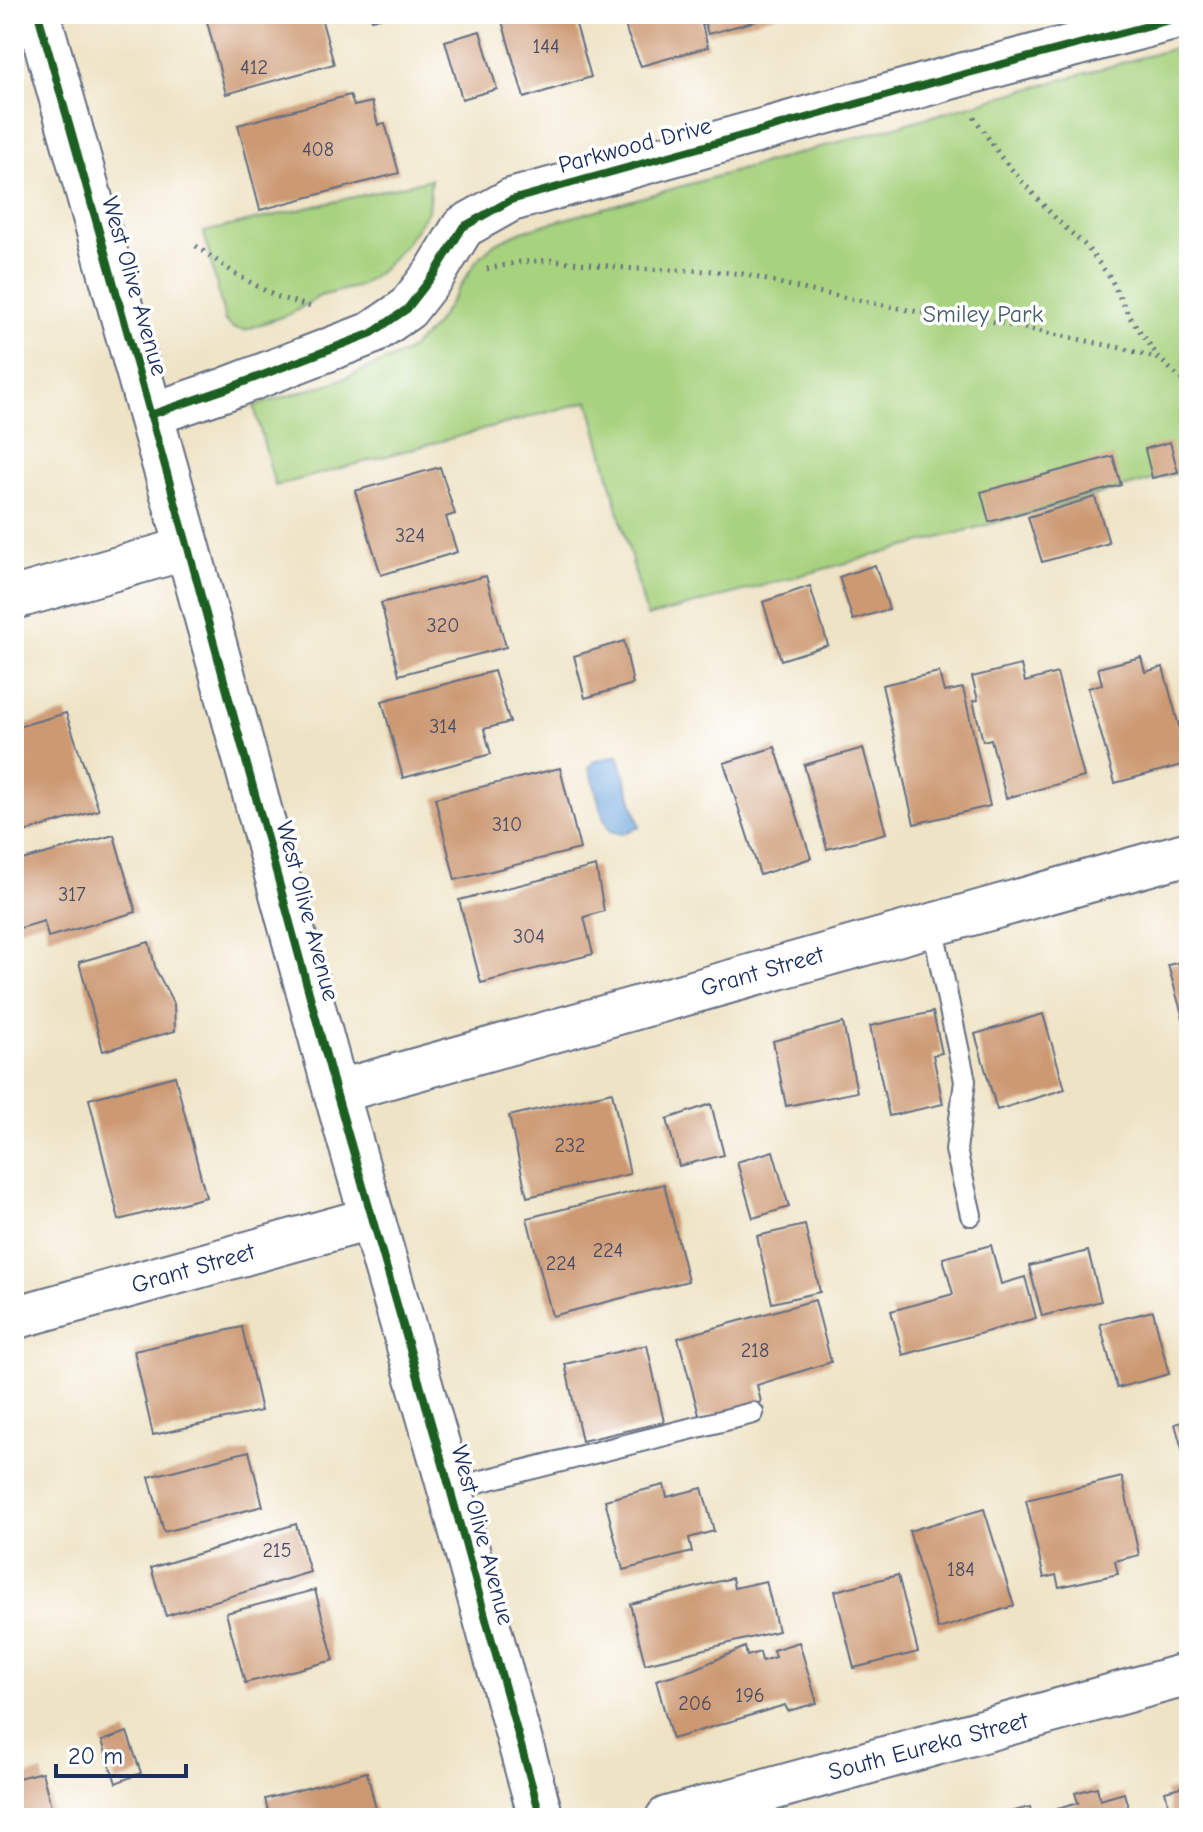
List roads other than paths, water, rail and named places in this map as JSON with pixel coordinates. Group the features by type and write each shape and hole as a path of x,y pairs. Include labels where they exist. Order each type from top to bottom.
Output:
{"street":[{"name":"West Olive Avenue","path":"38,14 336,1092 541,1818"},
{"name":"Parkwood Drive","path":"150,415 372,333 407,309 463,227 511,200 1189,15"},
{"path":"14,598 188,548"},
{"name":"Grant Street","path":"336,1092 1189,853"},
{"name":"Grant Street","path":"14,1318 373,1218"},
{"name":"South Eureka Street","path":"667,1818 1189,1674"}],"lane":[{"path":"932,924 965,1081 956,1150 971,1215"},
{"path":"450,1489 753,1413"}],"water":[{"path":"618,755 640,827 622,834 610,831 589,767 593,762"}],"park label":[{"name":"Smiley Park","path":"983,314"}]}
